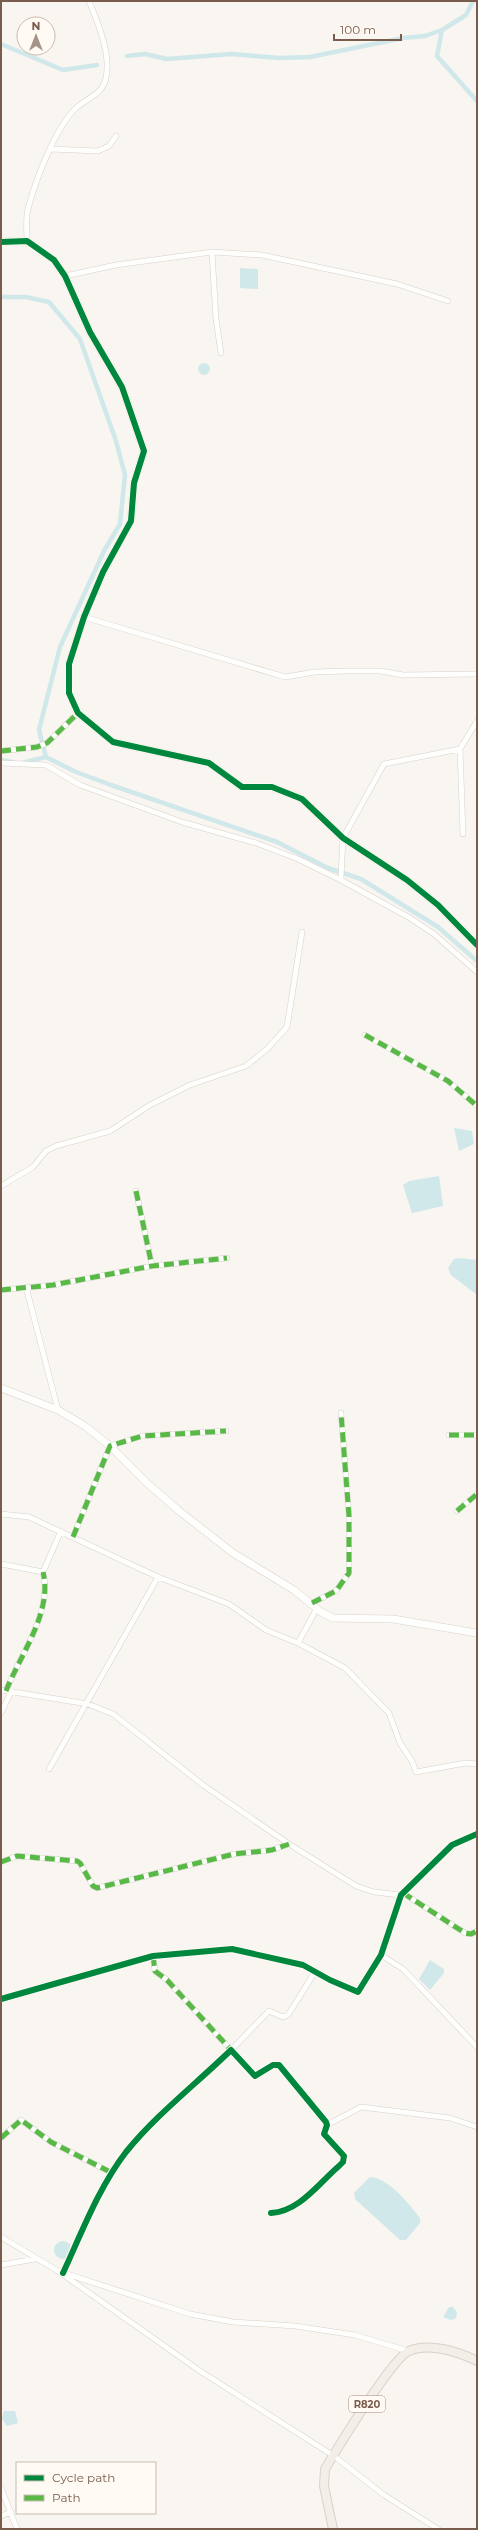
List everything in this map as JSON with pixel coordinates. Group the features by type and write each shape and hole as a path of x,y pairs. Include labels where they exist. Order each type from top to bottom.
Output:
{"main road":[{"path":"1,1388 58,1410 85,1426 110,1446 147,1484 233,1553 333,1618 393,1618 477,1633"},
{"path":"408,2351 437,2348 477,2361"},
{"name":"R820","path":"333,2529 324,2477 334,2456 382,2380 408,2351"}],"street":[{"path":"27,241 28,205 63,123 76,108 99,93 106,78 106,64 101,31 89,1"},
{"path":"51,149 98,151 109,146 116,136"},
{"path":"1,242 27,241 54,260 65,276 90,332 122,387 144,451 134,483 131,521 103,572 84,617 68,669 69,693 78,713 113,742 209,763 242,787 272,787 302,799 343,838 407,880 438,905 477,945"},
{"path":"65,276 116,265 212,252 262,255 397,284 448,301"},
{"path":"212,252 216,319 221,353"},
{"path":"84,617 285,677 315,672 346,671 381,671 403,675 477,674"},
{"path":"1,751 37,747 47,743 78,713"},
{"path":"463,834 460,749 477,721"},
{"path":"341,879 343,838 384,764 460,749"},
{"path":"1,763 46,765 80,785 182,822 256,843 309,863 341,879 410,918 434,934 477,972"},
{"path":"1,1186 33,1167 46,1151 56,1146 110,1132 150,1105 190,1085 219,1077 246,1066 267,1049 287,1027 302,932"},
{"path":"365,1035 448,1081 477,1106"},
{"path":"136,1191 152,1266"},
{"path":"1,1290 53,1285 152,1266 227,1258"},
{"path":"26,1287 58,1410"},
{"path":"298,1642 314,1605 336,1592 349,1573 348,1516 341,1413"},
{"path":"72,1537 110,1446 142,1436 226,1431"},
{"path":"449,1435 477,1435"},
{"path":"457,1511 477,1494"},
{"path":"1,1514 29,1517 60,1533 72,1537 158,1577 229,1604 266,1630 298,1642 345,1668 389,1712 400,1743 412,1761 416,1772 466,1763 477,1764"},
{"path":"60,1533 43,1572 46,1591 44,1602 31,1636 3,1691 88,1704 113,1714 203,1786 289,1844 356,1886 374,1892 402,1894 464,1933 471,1934 477,1931"},
{"path":"1,1564 43,1572"},
{"path":"49,1769 88,1704 158,1577"},
{"path":"1,1713 12,1692"},
{"path":"1,1999 153,1956 232,1949 298,1964 358,1992 381,1955 402,1894 452,1845 477,1834"},
{"path":"1,1862 17,1856 77,1861 80,1863 93,1886 97,1888 234,1854 272,1850 289,1844"},
{"path":"381,1955 403,1969 477,2047"},
{"path":"153,1956 155,1971 167,1980 255,2076 273,2066 279,2065 327,2125"},
{"path":"60,2272 112,2173 147,2127 231,2050 269,2011 283,2017 288,2015 315,1972"},
{"path":"271,2213 290,2209 343,2162 344,2156 324,2134 327,2125 360,2107 450,2118 477,2127"},
{"path":"1,2138 21,2120 51,2142 112,2173"},
{"path":"1,2237 35,2259 60,2272 200,2371 334,2456 384,2495 438,2529"},
{"path":"1,2264 35,2259"},
{"path":"60,2272 190,2314 233,2322 295,2326 355,2335 408,2351"},
{"path":"1,2488 17,2529"},
{"path":"1,2516 11,2512"}],"water":[{"path":"240,268 258,269 258,289 240,288"},
{"path":"202,363 206,363 210,369 206,375 202,375 198,371 198,367"},
{"path":"454,1128 472,1131 474,1144 459,1151"},
{"path":"439,1176 443,1206 412,1213 403,1185 409,1181"},
{"path":"461,1258 477,1260 477,1295 451,1275 448,1268 454,1259"},
{"path":"430,1960 444,1969 444,1973 430,1990 419,1979"},
{"path":"370,2177 377,2178 391,2187 404,2199 420,2218 420,2223 406,2240 400,2240 355,2199 354,2193"},
{"path":"63,2241 69,2244 72,2250 69,2256 63,2259 57,2256 54,2250 57,2244"},
{"path":"449,2307 453,2307 457,2312 456,2318 451,2320 443,2317"},
{"path":"4,2411 15,2411 18,2423 7,2426 2,2419"}],"waterway":[{"path":"473,1 466,15 442,30 437,56 477,101"},
{"path":"127,56 145,54 167,59 231,54 279,58 310,57 403,38 425,36 442,30"},
{"path":"1,44 63,70 97,65"},
{"path":"1,297 26,297 49,302 80,339 116,441 125,475 120,524 104,551 60,647 39,730 46,757"},
{"path":"22,763 46,757 76,772 111,785 277,842 328,868 361,879 438,927 477,961"},
{"path":"1,760 12,762"}],"marked path":[{"path":"1,751 37,747 47,743 78,713"},
{"path":"365,1035 448,1081 477,1106"},
{"path":"136,1191 152,1266"},
{"path":"1,1290 53,1285 152,1266 227,1258"},
{"path":"312,1603 336,1591 349,1573 349,1516 341,1413"},
{"path":"73,1537 110,1446 142,1436 226,1431"},
{"path":"449,1435 477,1435"},
{"path":"457,1511 477,1494"},
{"path":"6,1691 34,1633 39,1618 45,1587 43,1572"},
{"path":"1,1862 17,1856 77,1861 80,1863 93,1886 97,1888 234,1854 272,1850 289,1844"},
{"path":"403,1893 465,1933 471,1934 477,1931"},
{"path":"153,1956 155,1971 167,1980 231,2050"},
{"path":"1,2138 21,2120 51,2142 112,2173"}],"cycle path":[{"path":"1,242 27,241 54,260 65,276 90,332 122,387 144,451 134,483 131,521 103,572 84,617 69,664 69,693 78,713 113,742 209,763 242,787 272,787 302,799 343,838 407,880 438,905 477,945"},
{"path":"1,1999 153,1956 232,1949 303,1965 330,1980 358,1992 381,1955 401,1895 452,1845 477,1834"},
{"path":"63,2273 99,2195 107,2180 126,2152 164,2112 231,2050 255,2076 273,2065 279,2065 326,2122 327,2125 324,2134 344,2156 343,2162 308,2196 291,2208 271,2213"}]}
